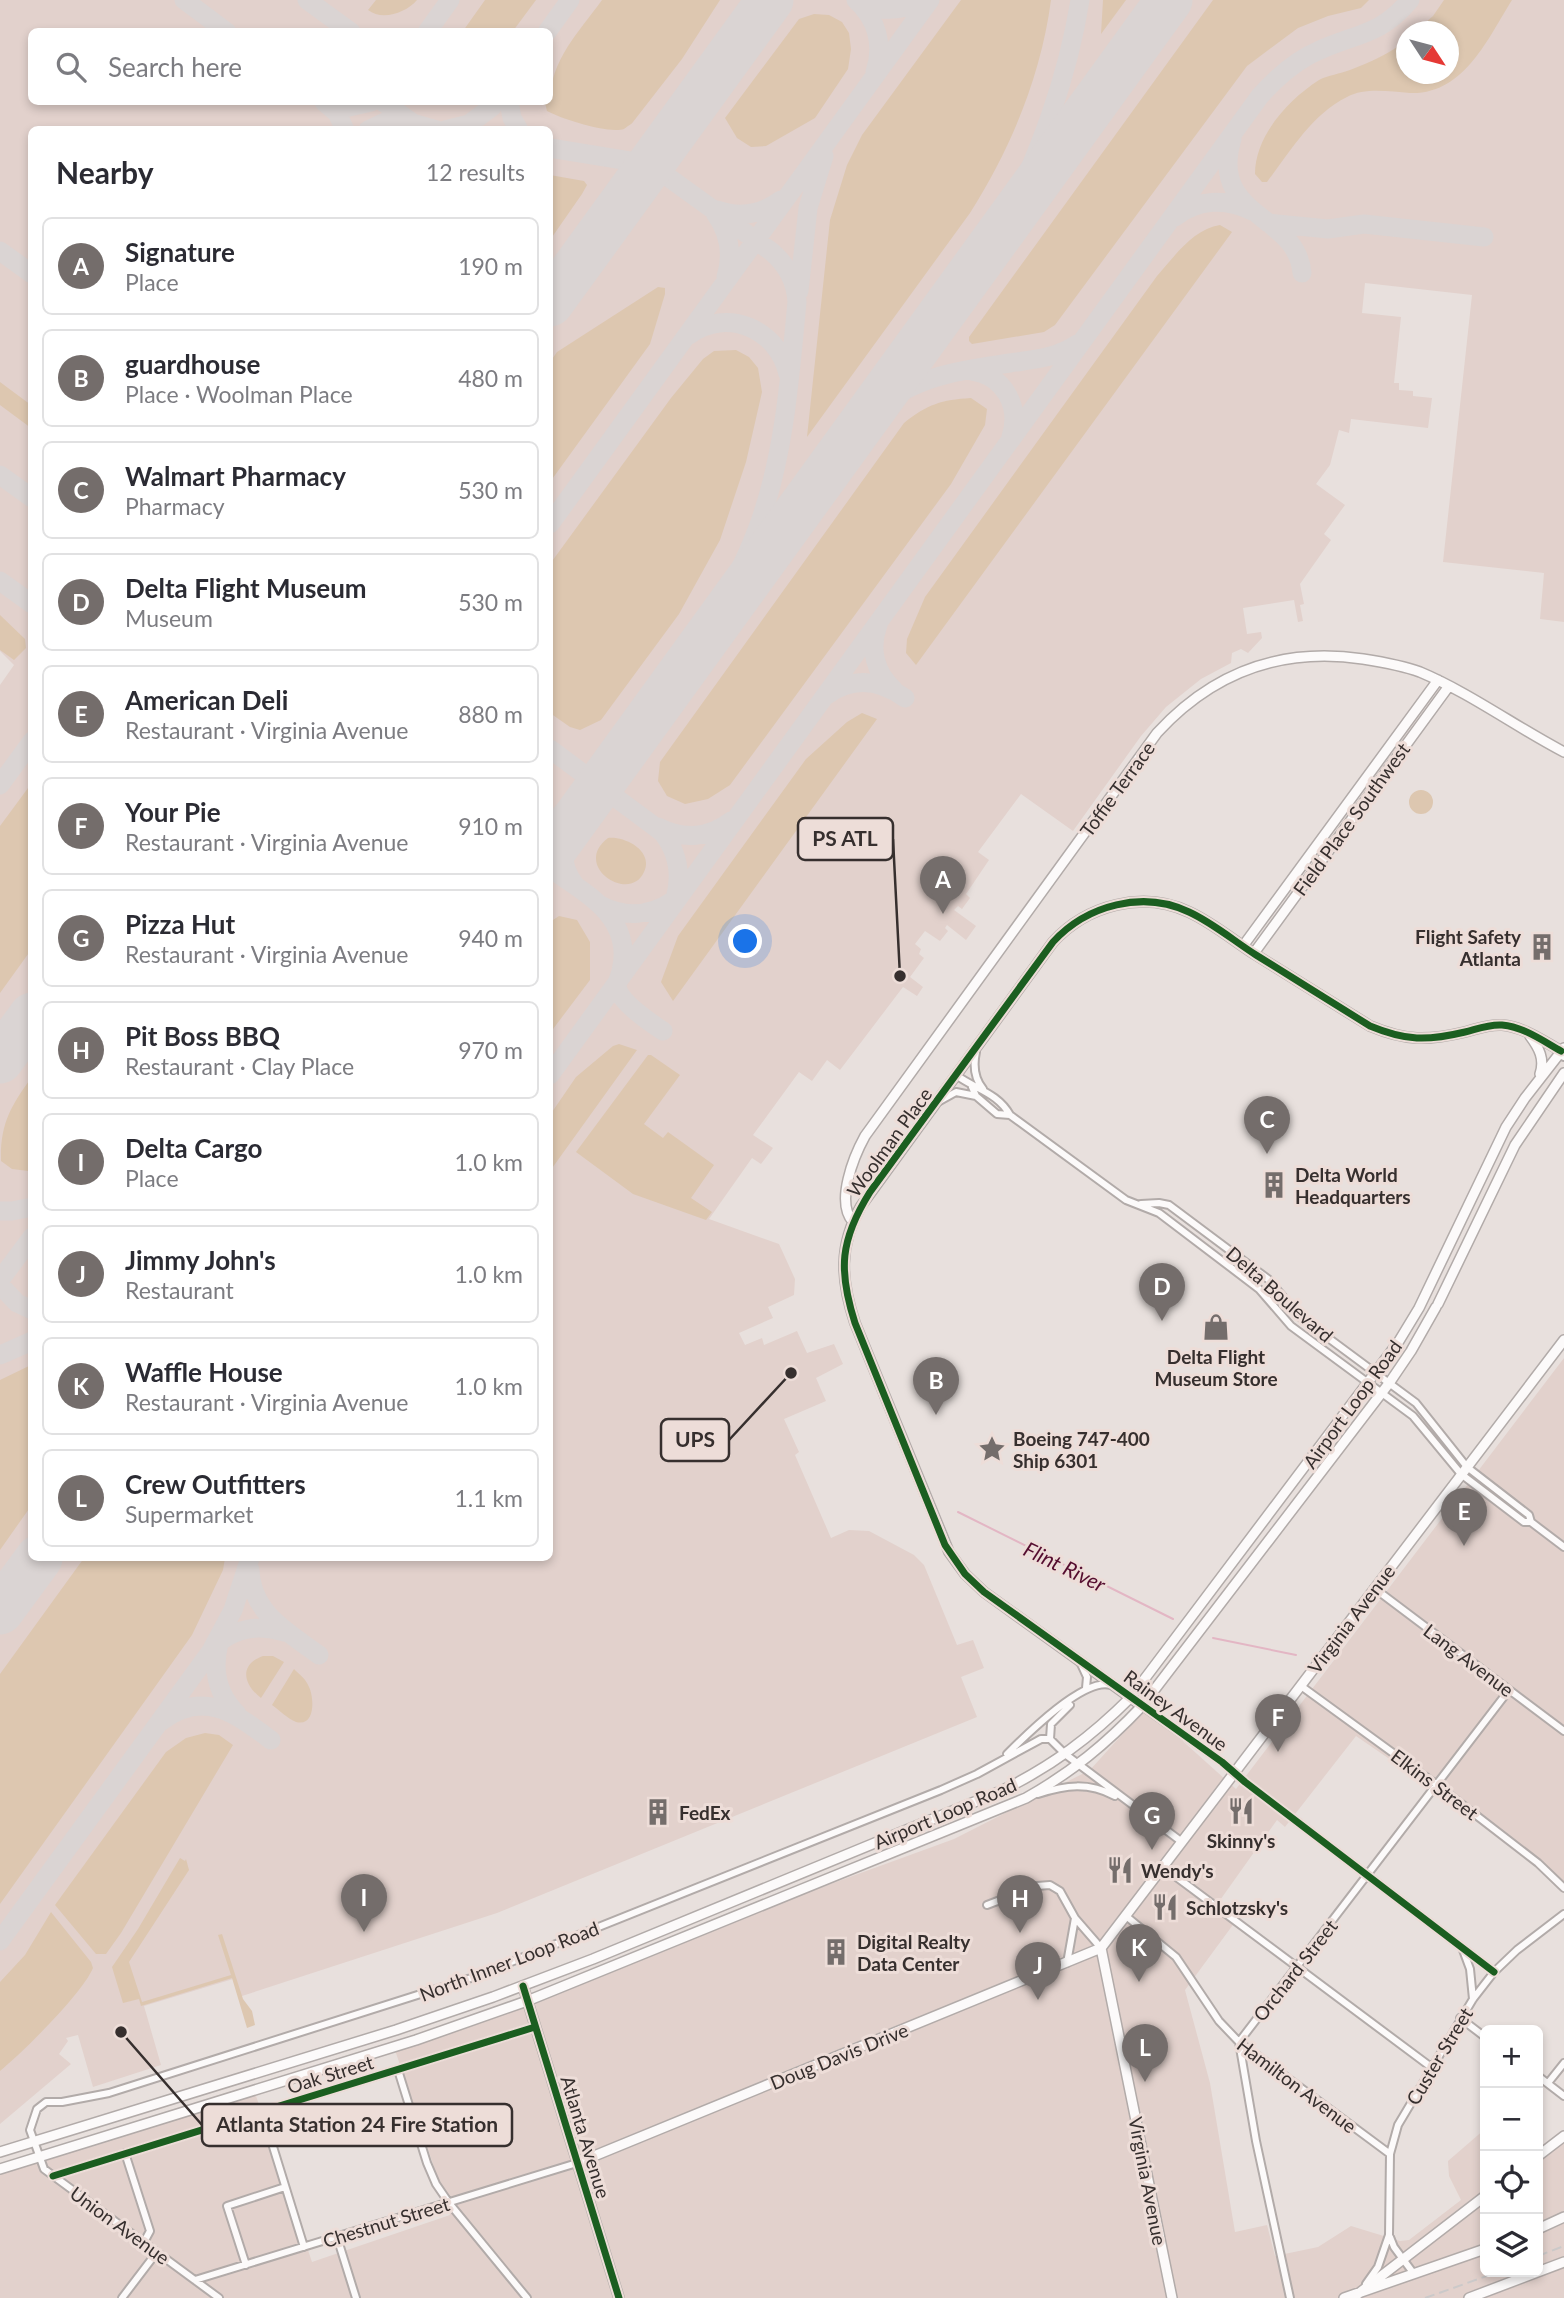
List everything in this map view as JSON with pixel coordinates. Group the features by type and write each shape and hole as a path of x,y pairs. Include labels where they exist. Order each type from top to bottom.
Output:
{"main road":[{"name":"Toffie Terrace","path":"853,1222 847,1213 847,1183 852,1163 865,1136 1157,733 1197,697 1250,668 1296,657 1332,655 1381,662 1401,665 1438,680 1564,752"},
{"name":"Field Place Southwest","path":"1243,946 1438,680"},
{"name":"Field Place Southwest","path":"1254,953 1449,686"},
{"path":"1392,743 1401,750"},
{"path":"1356,793 1365,800"},
{"path":"1309,856 1319,863"},
{"name":"Woolman Place","path":"945,1545 848,1302 844,1257 853,1222 870,1192 1063,932 1090,914 1108,907 1143,901 1176,907 1206,921 1370,1026 1390,1035 1413,1040 1428,1039 1501,1025 1526,1032"},
{"path":"1526,1032 1563,1051"},
{"path":"1526,1032 1543,1060 1538,1080"},
{"name":"Airport Loop Road","path":"0,2152 396,2030 523,1986 1001,1791 1032,1776 1065,1754 1098,1730 1130,1697 1377,1373 1419,1308 1506,1128 1538,1080 1563,1051"},
{"name":"Airport Loop Road","path":"0,2169 416,2040 527,2000 1026,1798 1080,1765 1119,1731 1142,1706 1390,1382 1437,1306 1515,1145 1564,1073"},
{"name":"Virginia Avenue","path":"1172,2298 1101,1948 1564,1340"},
{"name":"Rainey Avenue","path":"945,1545 959,1567 978,1587 1142,1706"},
{"name":"Doug Davis Drive","path":"577,2163 1101,1948"},
{"name":"Atlanta Avenue","path":"523,1986 619,2298"},
{"path":"1543,2152 1564,2136"},
{"path":"1358,2294 1480,2200"},
{"path":"1543,2227 1564,2217"},
{"path":"1344,2298 1480,2251"},
{"path":"1471,2298 1564,2262"}],"street":[{"path":"976,1047 974,1071 983,1089"},
{"path":"956,1075 972,1087 983,1089"},
{"path":"972,1087 976,1096"},
{"name":"Delta Boulevard","path":"983,1089 1004,1104 1010,1115 1126,1200 1159,1213 1224,1261 1259,1289 1291,1326 1413,1416 1464,1471"},
{"path":"936,1102 956,1093 976,1096"},
{"name":"Delta Boulevard","path":"976,1096 997,1114 1010,1115"},
{"name":"Delta Boulevard","path":"1140,1204 1169,1205 1268,1279 1300,1317 1390,1382 1422,1409 1464,1471"},
{"path":"1464,1471 1528,1515 1531,1522 1564,1547"},
{"name":"Lang Avenue","path":"1374,1588 1564,1731"},
{"path":"1078,1660 1087,1677 1086,1688"},
{"path":"1116,1687 1097,1684 1086,1688 1051,1724 1050,1739 1065,1754 1182,1842"},
{"name":"Elkins Street","path":"1301,1686 1437,1785 1538,1863 1564,1888"},
{"name":"North Inner Loop Road","path":"1000,1760 1036,1726 1086,1688"},
{"name":"Orchard Street","path":"1239,2042 1509,1690"},
{"name":"Rainey Avenue","path":"1142,1706 1235,1773 1494,1972"},
{"name":"North Inner Loop Road","path":"33,2142 30,2130 33,2118 37,2109 46,2102 62,2102 109,2093 471,1978 941,1790 1041,1739 1050,1739"},
{"name":"Airport Loop Road","path":"1026,1798 1058,1787 1082,1785 1104,1790 1131,1803"},
{"path":"1163,1867 1432,2067"},
{"path":"987,1905 1037,1886 1050,1885 1060,1891 1075,1918 1101,1948"},
{"name":"Custer Street","path":"1358,2294 1378,2267 1389,2235 1390,2154 1398,2125 1460,2018 1494,1972 1517,1950 1564,1914"},
{"name":"Hamilton Avenue","path":"1126,1916 1176,1957 1219,2021 1239,2042 1390,2154"},
{"path":"1067,1964 1075,1918"},
{"path":"1462,1948 1470,1969 1473,1999"},
{"path":"1460,2018 1480,2032"},
{"name":"Oak Street","path":"53,2176 535,2027"},
{"path":"1239,2042 1256,2141 1290,2298"},
{"path":"1548,2083 1564,2063"},
{"path":"398,2070 427,2163 449,2203 527,2298"},
{"path":"1543,2080 1564,2096"},
{"path":"262,2111 304,2247"},
{"name":"Union Avenue","path":"33,2142 44,2169 219,2298"},
{"path":"125,2153 150,2231 144,2242"},
{"name":"Chestnut Street","path":"195,2280 577,2163"},
{"path":"246,2265 227,2206 285,2187"},
{"path":"1389,2235 1414,2274"},
{"path":"337,2237 356,2298"},
{"path":"122,2298 157,2252"}],"shaded area":[{"path":"0,0 1564,0 1564,622 1540,619 1544,573 1443,562 1472,295 1365,283 1362,313 1401,317 1394,383 1399,383 1399,390 1413,391 1413,396 1432,398 1428,428 1351,419 1349,433 1339,430 1330,465 1316,484 1345,505 1324,534 1331,540 1300,584 1304,604 1300,605 1303,621 1298,622 1294,600 1243,608 1247,634 1261,632 1262,638 1248,653 1241,649 1232,653 1231,663 1201,679 1166,707 1141,736 1073,831 1021,794 978,852 989,860 966,894 970,898 962,909 958,906 954,910 976,926 966,940 947,925 945,928 948,931 940,941 925,931 915,944 921,949 919,954 924,958 910,977 923,987 917,996 903,987 840,1070 827,1060 812,1081 799,1072 753,1135 773,1148 761,1164 752,1158 709,1219 779,1244 795,1279 794,1295 768,1307 773,1318 739,1333 745,1345 762,1338 764,1345 797,1331 807,1353 834,1344 843,1364 816,1378 826,1401 784,1419 799,1452 795,1455 831,1538 849,1530 869,1531 914,1555 924,1565 957,1645 973,1640 984,1668 961,1677 977,1717 497,1913 239,1997 233,1979 144,2006 161,2065 93,2087 78,2035 66,2038 68,2041 59,2054 71,2064 0,2124 0,685 14,665 0,651"},
{"path":"376,0 417,0 400,12 380,15 368,10"},
{"path":"485,0 536,0 515,28 465,28"},
{"path":"602,0 720,0 682,59 633,123 624,129 597,128 547,111 546,105 553,105 555,73 575,35"},
{"path":"961,0 1051,0 1032,84 999,163 970,213 807,437 830,220 847,165 862,135"},
{"path":"1103,0 1126,0 1101,34"},
{"path":"1213,0 1369,0 1361,8 1328,16 1298,28 1247,66 1055,325 1044,332 972,344 969,337"},
{"path":"1444,0 1512,0 1483,47 1459,75 1459,21 1427,21"},
{"path":"814,14 829,15 842,22 849,33 851,49 848,69 815,118 766,146 751,147 737,138 725,118 799,19"},
{"path":"1396,47 1396,84 1446,84 1429,91 1370,91 1347,97 1334,104 1312,123 1267,182 1262,182 1255,174 1256,160 1267,133 1285,109 1319,80 1372,61"},
{"path":"553,176 584,181 587,185 553,236"},
{"path":"1220,225 1232,232 916,665 906,653 907,639 925,597 1157,276 1193,238"},
{"path":"658,287 665,288 650,344 553,478 553,358 557,352"},
{"path":"736,350 749,357 758,368 762,392 746,462 720,540 679,614 601,720 580,730 570,727 553,715 553,560 671,398 703,359 714,351"},
{"path":"0,382 28,403 28,426 0,405"},
{"path":"971,398 987,409 985,425 951,484 730,785 708,799 685,804 667,796 658,781 660,762 904,423 935,404"},
{"path":"0,615 25,639 26,648 14,660 0,650"},
{"path":"862,713 877,719 673,1001 661,982 678,936 806,759 847,722"},
{"path":"28,788 28,954 0,993 0,826"},
{"path":"1421,790 1430,793 1433,802 1430,811 1421,814 1412,811 1409,802 1412,793"},
{"path":"608,838 629,842 641,851 646,864 637,881 617,883 599,869 596,860 598,849"},
{"path":"559,916 577,920 590,942 590,980 553,1029 553,920"},
{"path":"619,1044 637,1050 553,1167 553,1111 576,1077"},
{"path":"648,1055 680,1075 644,1124 663,1138 668,1132 714,1165 691,1198 712,1212 706,1220 633,1194 576,1152"},
{"path":"28,1083 28,1171 12,1169 1,1161 2,1136 8,1116"},
{"path":"1564,1358 1564,1885 1503,1837 1356,1736 1285,1827 1277,1820 1218,1903 1238,1918 1185,1990 1210,2083 1235,2232 1267,2225 1275,2256 1318,2247 1351,2226 1400,2241 1409,2240 1461,2200 1449,2176 1448,2161 1480,2133 1480,2277 1543,2277 1543,2153 1564,2141 1564,2298 0,2298 0,2174 254,2090 312,2262 450,2215 393,2044 505,2007 954,1839 1090,1770 1146,1708 1236,1789"},
{"path":"28,1366 28,1510 0,1550 0,1380"},
{"path":"82,1561 224,1561 223,1570 192,1635 0,1904 0,1674"},
{"path":"263,1656 273,1656 284,1662 261,1698 255,1693 246,1676 250,1665"},
{"path":"294,1669 306,1682 312,1697 310,1716 303,1722 293,1721 272,1705"},
{"path":"205,1733 219,1735 233,1745 121,1933 106,1954 96,1954 55,1905 166,1752 186,1738"},
{"path":"180,1858 185,1861 186,1859 189,1870 129,1962 142,2002 231,1975 218,1935 222,1934 243,1999 252,2011 255,2025 247,2028 232,1978 141,2006 139,1999 123,2003 112,1967"},
{"path":"51,1912 93,1968 65,2007 0,2071 0,1982 25,1955"}],"waterway":[{"name":"Flint River","path":"958,1512 1173,1619"},
{"name":"Flint River","path":"1213,1638 1296,1655"}],"taxiway":[{"path":"184,0 222,28"},
{"path":"307,0 346,28"},
{"path":"430,28 450,0"},
{"path":"550,28 570,0"},
{"path":"856,0 869,15 877,33 879,52 875,72"},
{"path":"857,1 890,9 907,7 924,0"},
{"path":"553,520 930,0"},
{"path":"1005,226 1060,88 1080,0"},
{"path":"553,1071 1260,96 1295,64 1320,50 1379,27 1410,0"},
{"path":"328,105 337,113 343,126"},
{"path":"334,105 345,108 358,105"},
{"path":"387,105 413,123 423,126"},
{"path":"510,105 517,126"},
{"path":"461,126 469,124 492,107"},
{"path":"376,126 391,119 409,121"},
{"path":"1232,139 1228,165 1232,185 1242,200 1286,238 1297,253 1302,273"},
{"path":"553,148 654,167 772,252 783,263 793,281 797,302 792,357 776,466 755,535 704,641"},
{"path":"799,291 808,208 824,156"},
{"path":"717,210 734,214 750,213 766,209 781,200"},
{"path":"1175,217 1193,207 1212,202 1232,204 1252,211"},
{"path":"715,213 724,228 728,244 726,277"},
{"path":"1268,223 1328,229 1364,224 1484,237"},
{"path":"0,251 28,271"},
{"path":"689,335 719,323 749,327 774,345 788,374"},
{"path":"866,417 900,393 934,378 970,369 1045,357 1077,344"},
{"path":"972,371 993,379 1007,394 1014,414 1011,437"},
{"path":"0,475 28,495"},
{"path":"0,581 28,601"},
{"path":"878,625 874,652 882,676 894,690"},
{"path":"827,695 847,685 866,683 886,687 905,698"},
{"path":"0,785 28,746"},
{"path":"553,751 662,832 672,847 677,864 675,899"},
{"path":"553,822 624,751"},
{"path":"658,827 677,834 696,835 714,831 731,821"},
{"path":"568,829 564,858 567,872 575,885"},
{"path":"553,870 594,900 609,915 618,929 622,947 623,959 617,984 619,992 636,1012 663,1031"},
{"path":"600,905 619,912 638,913 656,909 674,900"},
{"path":"0,1046 28,1019"},
{"path":"0,1211 28,1208"},
{"path":"0,1280 28,1242"},
{"path":"0,1285 17,1303 28,1308"},
{"path":"0,1355 28,1343"},
{"path":"0,1941 211,1651 233,1610 249,1561"},
{"path":"250,1570 257,1599 265,1610 284,1630 319,1655"},
{"path":"217,1644 232,1634 249,1629 266,1628 284,1632"},
{"path":"219,1643 216,1663 218,1681 225,1698 237,1714"},
{"path":"162,1721 177,1712 206,1706 232,1714 271,1740"}],"runway":[{"path":"553,299 770,0"},
{"path":"553,850 1169,0"},
{"path":"0,1060 28,1022"},
{"path":"0,1611 37,1561"}],"railway":[{"path":"1543,2254 1564,2246"},
{"path":"1425,2298 1484,2277"}],"cycle path":[{"path":"1494,1972 1222,1762 984,1592 965,1574 945,1545 855,1323 846,1287 845,1256 853,1225 870,1192 1053,942 1082,919 1116,905 1153,902 1189,912 1370,1026 1395,1035 1428,1038 1502,1025 1526,1031 1561,1051"},
{"path":"523,1986 619,2298"},
{"path":"53,2176 535,2027"}],"place":[{"name":"Signature","path":"943,914"},
{"name":"Flight Safety Atlanta","path":"1542,947"},
{"name":"PS ATL","path":"900,976"},
{"name":"Walmart Pharmacy","path":"1267,1154"},
{"name":"Delta World Headquarters","path":"1274,1185"},
{"name":"Delta Flight Museum","path":"1162,1321"},
{"name":"Delta Flight Museum Store","path":"1216,1327"},
{"name":"UPS","path":"791,1373"},
{"name":"guardhouse","path":"936,1415"},
{"name":"Boeing 747-400 Ship 6301","path":"992,1449"},
{"name":"American Deli","path":"1464,1546"},
{"name":"Your Pie","path":"1278,1752"},
{"name":"Skinny's","path":"1241,1811"},
{"name":"FedEx","path":"658,1812"},
{"name":"Pizza Hut","path":"1152,1850"},
{"name":"Wendy's","path":"1120,1870"},
{"name":"Schlotzsky's","path":"1165,1907"},
{"name":"Delta Cargo","path":"364,1932"},
{"name":"Pit Boss BBQ","path":"1020,1933"},
{"name":"Digital Realty Data Center","path":"836,1952"},
{"name":"Waffle House","path":"1139,1982"},
{"name":"Jimmy John's","path":"1038,2000"},
{"name":"Atlanta Station 24 Fire Station","path":"121,2032"},
{"name":"Crew Outfitters","path":"1145,2082"}]}
